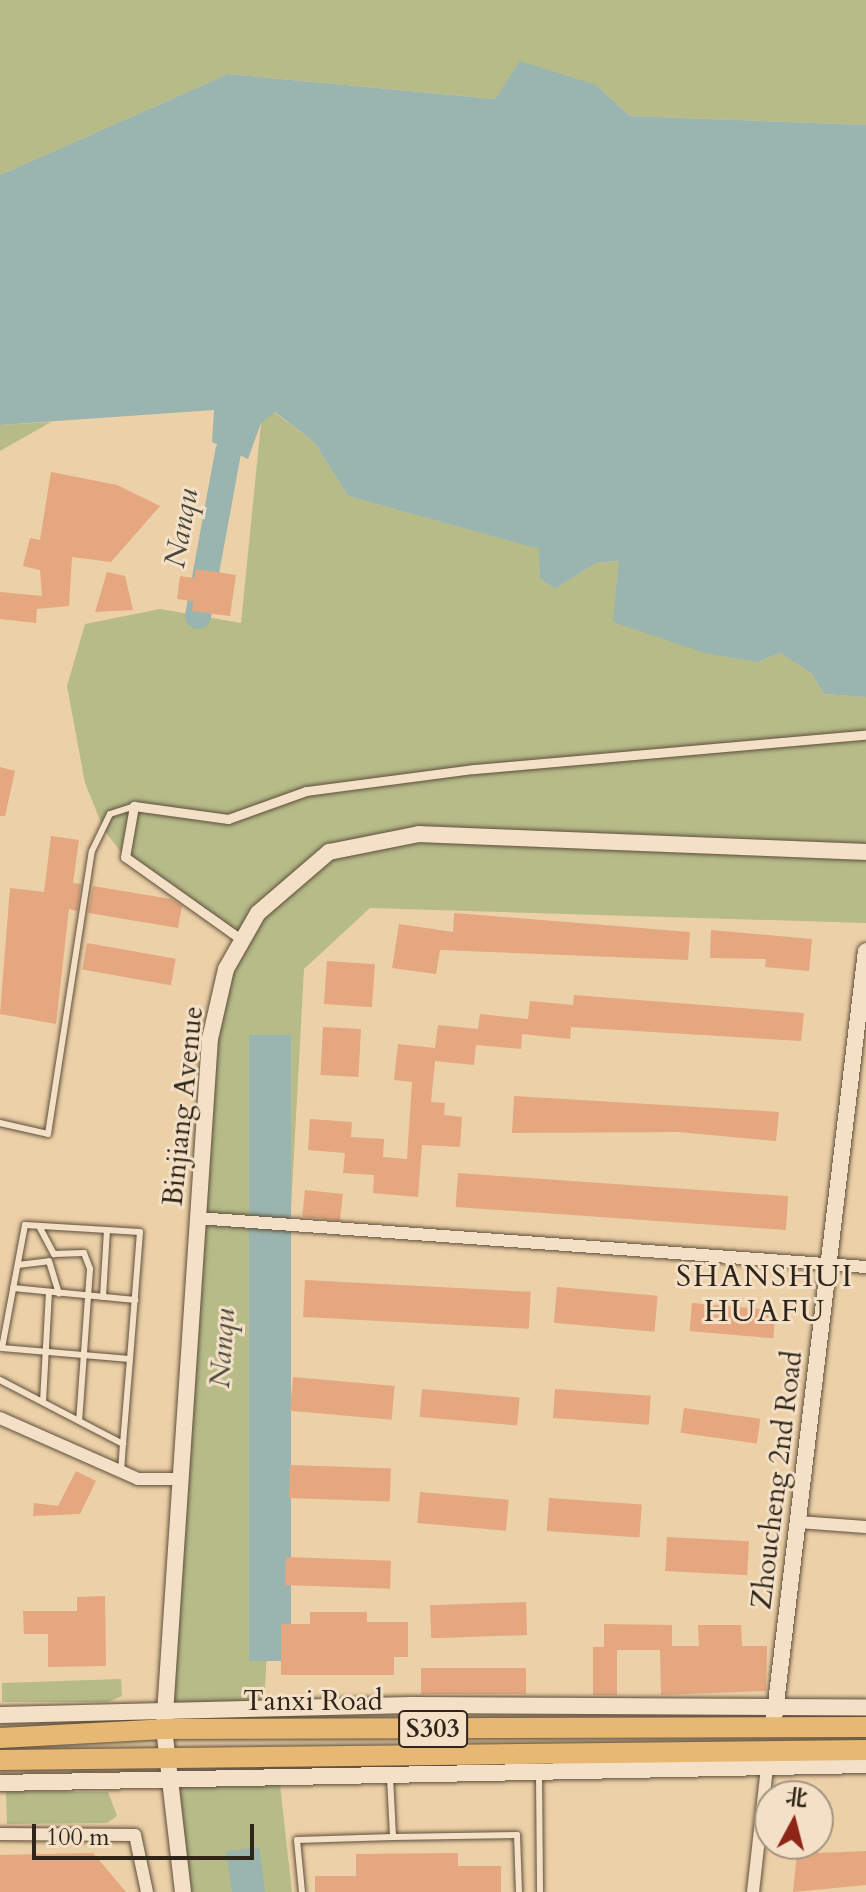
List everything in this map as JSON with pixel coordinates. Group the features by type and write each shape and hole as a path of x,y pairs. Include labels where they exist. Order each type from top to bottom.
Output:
{"main road":[{"name":"Tanxi Road","path":"0,1738 164,1729 774,1719 866,1727"},
{"name":"Tanxi Road","path":"0,1760 166,1753 768,1759 866,1750"}],"street":[{"path":"242,940 125,857 134,806 228,819 306,791 474,769 866,735"},
{"name":"Binjiang Avenue","path":"183,1892 164,1729 180,1479 202,1218 210,1039 226,969 258,913 329,852 419,834 866,852"},
{"name":"Zhoucheng 2nd Road","path":"774,1719 866,951"},
{"path":"202,1218 866,1267"},
{"path":"0,1418 121,1472 180,1479"},
{"path":"798,1522 866,1527"},
{"path":"0,1715 165,1707 774,1719 866,1707"},
{"path":"753,1892 768,1759"},
{"path":"0,1783 539,1770 768,1759 866,1765"},
{"path":"0,1834 135,1835 147,1892"}],"lane":[{"path":"0,1123 48,1134 92,851 110,814 134,806"},
{"path":"121,1472 135,1300 140,1232 25,1225 1,1352 46,1352 130,1359"},
{"path":"39,1226 54,1254 84,1253 90,1269 79,1421"},
{"path":"103,1297 107,1230"},
{"path":"18,1265 49,1261 59,1293"},
{"path":"13,1288 135,1300"},
{"path":"43,1402 49,1292"},
{"path":"0,1380 123,1444"},
{"path":"539,1770 540,1892"},
{"path":"390,1773 393,1837"},
{"path":"302,1892 297,1840 517,1835 519,1892"}],"green space":[{"path":"0,0 866,0 866,125 630,116 596,85 496,99 228,74 0,175"},
{"path":"274,412 314,442 348,496 540,549 540,578 555,589 596,563 620,561 758,662 780,653 811,673 824,694 866,697 866,923 370,908 304,969 264,1706 165,1707 210,1039 242,940 125,857 104,830 85,783 67,686 85,624 160,609 241,623 261,423"},
{"path":"51,422 0,451 0,425"},
{"path":"121,1679 122,1696 108,1702 2,1702 2,1683"},
{"path":"279,1776 292,1892 183,1892 171,1778"},
{"path":"6,1791 108,1792 117,1816 107,1823 7,1824"}],"water":[{"path":"520,61 596,85 630,116 866,125 866,697 824,694 811,673 780,653 758,662 705,653 613,622 619,561 596,563 555,589 540,578 539,549 348,496 314,442 275,412 261,423 248,459 212,442 214,410 0,425 0,175 228,74 495,99"},
{"path":"249,1035 291,1035 291,1661 249,1661"},
{"path":"259,1847 265,1892 232,1892 226,1852"}],"building":[{"path":"51,472 117,485 160,506 111,562 72,557 69,606 37,609 36,623 0,619 0,592 42,596 40,570 23,566 30,538 40,540"},
{"path":"196,569 236,575 230,616 192,611 193,601 177,599 180,576 194,578"},
{"path":"107,572 125,576 133,610 95,612"},
{"path":"0,767 15,771 5,816 0,816"},
{"path":"51,836 79,840 73,883 81,884 77,911 69,909 56,1024 0,1014 10,888 44,892"},
{"path":"93,886 171,899 182,906 178,928 88,913"},
{"path":"454,913 690,932 688,960 440,950 436,974 392,968 399,924 453,932"},
{"path":"711,930 812,939 809,971 765,967 766,959 710,958"},
{"path":"87,943 176,959 171,985 82,970"},
{"path":"327,961 375,964 372,1007 324,1004"},
{"path":"574,995 804,1013 801,1041 571,1027 570,1039 522,1034 521,1049 476,1045 474,1065 435,1061 431,1102 445,1103 444,1115 462,1117 460,1147 422,1145 418,1197 373,1193 374,1175 343,1173 345,1153 308,1150 310,1119 352,1122 351,1137 384,1139 383,1157 407,1159 412,1082 394,1080 398,1044 435,1048 438,1025 478,1029 480,1014 528,1019 530,1001 573,1005"},
{"path":"323,1027 361,1029 358,1077 320,1075"},
{"path":"514,1096 779,1112 776,1141 678,1132 512,1133"},
{"path":"458,1173 788,1196 786,1230 456,1207"},
{"path":"305,1190 343,1194 340,1221 302,1217"},
{"path":"305,1280 531,1292 529,1329 303,1317"},
{"path":"557,1287 658,1296 654,1332 554,1323"},
{"path":"692,1303 776,1310 773,1338 690,1331"},
{"path":"293,1377 395,1386 392,1420 290,1411"},
{"path":"422,1389 520,1398 517,1425 420,1417"},
{"path":"555,1389 651,1396 649,1425 553,1418"},
{"path":"684,1408 760,1419 757,1443 681,1433"},
{"path":"290,1465 391,1469 390,1502 289,1498"},
{"path":"76,1471 96,1481 80,1514 33,1516 34,1503 58,1506"},
{"path":"420,1492 509,1500 506,1531 417,1523"},
{"path":"549,1498 642,1504 639,1537 547,1531"},
{"path":"667,1537 749,1541 747,1575 665,1571"},
{"path":"286,1557 391,1561 390,1589 285,1585"},
{"path":"105,1596 106,1666 48,1667 48,1634 24,1634 23,1611 77,1611 77,1597"},
{"path":"526,1602 527,1635 431,1638 430,1605"},
{"path":"310,1612 367,1612 367,1622 408,1622 408,1657 394,1657 394,1675 281,1675 281,1624 310,1624"},
{"path":"604,1624 672,1625 672,1646 699,1646 698,1625 741,1625 742,1646 767,1646 766,1691 661,1695 660,1650 617,1650 617,1695 593,1695 593,1647 604,1647"},
{"path":"421,1668 526,1668 526,1694 421,1694"},
{"path":"866,1851 866,1885 793,1892 796,1860 834,1860 834,1852"},
{"path":"93,1853 126,1892 0,1892 0,1855"},
{"path":"458,1853 458,1866 501,1866 501,1892 315,1892 315,1876 356,1876 356,1854"}],"waterway":[{"name":"Nanqu","path":"198,616 228,452"}],"district":[{"name":"SHANSHUI HUAFU","path":"765,1294"}]}
